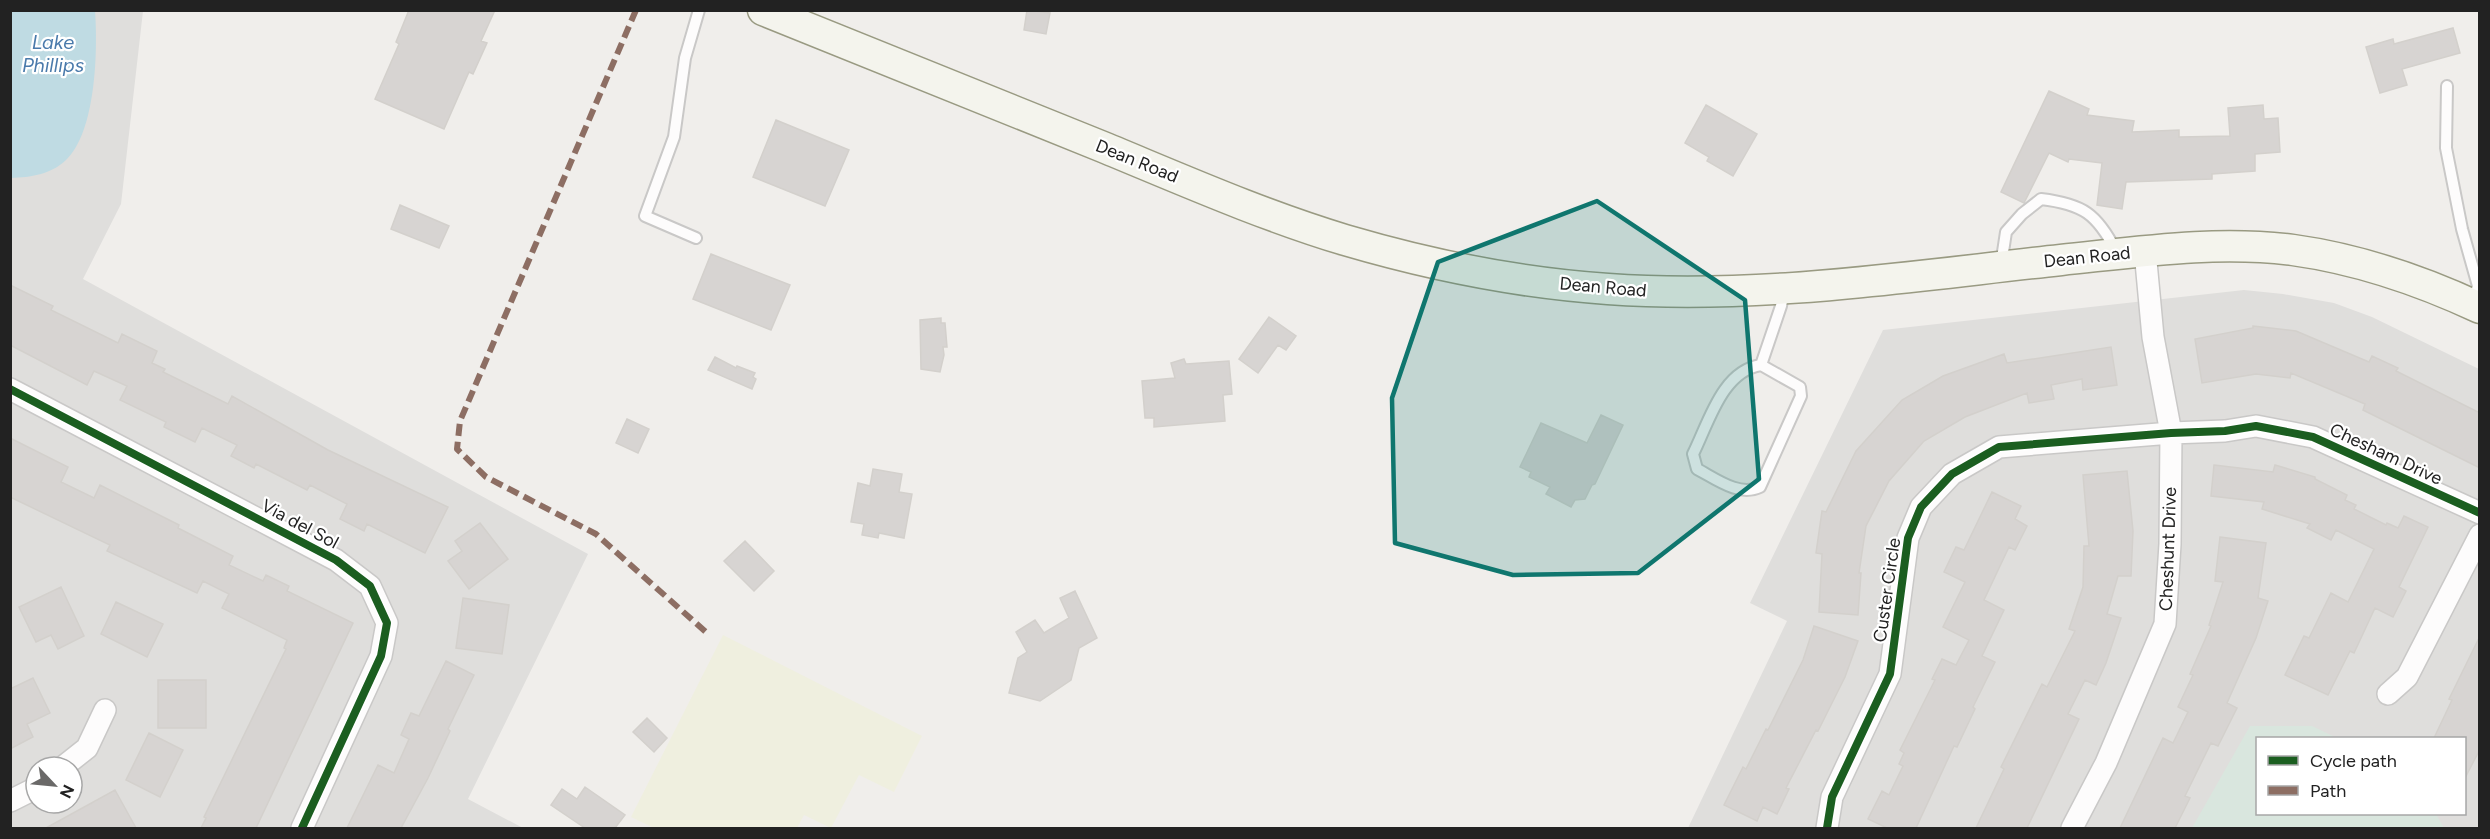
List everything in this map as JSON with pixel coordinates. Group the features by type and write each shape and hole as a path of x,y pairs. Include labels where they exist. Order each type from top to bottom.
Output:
{"main road":[{"name":"Dean Road","path":"763,10 1253,208 1397,254 1513,278 1606,289 1695,292 1785,288 2131,252 2235,246 2295,250 2349,260 2426,284 2476,306"}],"street":[{"name":"Cheshunt Drive","path":"2072,828 2106,763 2165,624 2170,544 2171,433 2153,337 2131,252"},
{"name":"Via del Sol","path":"10,389 336,560 370,586 387,623 381,656 302,828"},
{"name":"Chesham Drive","path":"2171,433 2225,431 2256,426 2313,436 2480,513"},
{"name":"Custer Circle","path":"1827,828 1832,796 1890,674 1908,538 1921,507 1952,474 1999,447 2171,433"},
{"path":"2388,694 2408,677 2480,535"},
{"path":"78,755 87,748 105,710"},
{"path":"10,801 24,794"}],"lane":[{"path":"696,238 645,216 674,137 685,58 699,10"},
{"path":"2447,86 2446,148 2462,229 2478,286 2476,306"},
{"path":"2001,266 2006,232 2022,214 2041,199 2066,202 2091,213 2104,229 2131,252"},
{"path":"1761,365 1785,288"},
{"path":"1761,365 1800,387 1801,396 1760,487 1751,491 1739,490 1697,469 1693,454 1727,384 1749,367 1761,365"}],"highlighted area":[{"path":"1597,201 1745,300 1759,479 1638,573 1513,575 1395,543 1392,398 1438,262"}],"shaded area":[{"path":"10,11 143,11 121,204 83,279 588,554 468,799 523,828 11,828"},
{"path":"2244,290 2334,303 2372,317 2479,369 2479,828 1688,828 1787,621 1750,603 1883,330"},
{"path":"2250,726 2312,726 2335,737 2256,737 2256,815 2437,815 2444,828 2192,828"}],"green space":[{"path":"723,635 922,736 894,792 859,775 831,828 804,815 797,828 654,828 631,817"}],"water":[{"name":"Lake Phillips","path":"11,10 95,11 96,47 89,111 76,147 66,160 47,172 11,178"}],"building":[{"path":"409,10 495,10 481,41 487,43 473,74 469,72 444,129 375,99 399,44 396,42"},
{"path":"1027,10 1050,13 1046,34 1024,30"},
{"path":"2453,28 2460,53 2402,69 2407,85 2380,93 2366,47 2393,39 2394,44"},
{"path":"2049,91 2089,109 2087,115 2134,121 2132,132 2179,130 2179,137 2230,136 2228,108 2263,105 2264,119 2278,118 2280,152 2255,154 2255,171 2212,174 2212,179 2126,182 2122,209 2097,205 2102,163 2069,159 2068,162 2049,153 2024,203 2001,192"},
{"path":"1706,105 1757,134 1733,176 1707,161 1709,157 1685,143"},
{"path":"776,120 849,150 825,206 753,177"},
{"path":"400,205 449,226 439,248 391,229"},
{"path":"711,254 790,285 771,330 693,299"},
{"path":"10,285 53,306 51,310 118,343 122,334 157,351 152,363 165,369 163,372 228,404 232,396 328,450 448,507 425,553 367,524 364,531 340,519 347,504 310,485 307,490 256,464 254,468 231,456 237,445 202,428 195,442 164,427 166,422 120,400 127,386 94,371 87,385 10,345"},
{"path":"1269,317 1296,336 1286,350 1278,345 1258,373 1239,359"},
{"path":"941,318 941,323 945,323 947,347 943,347 944,355 940,372 921,369 920,320"},
{"path":"2253,326 2296,331 2369,362 2372,356 2398,368 2396,371 2480,413 2480,468 2363,410 2365,404 2291,373 2290,378 2256,374 2202,383 2195,339 2253,328"},
{"path":"2111,347 2117,385 2083,390 2082,379 2051,385 2054,399 2029,403 2027,393 1965,417 1924,441 1889,481 1866,526 1859,573 1861,573 1858,615 1819,612 1822,554 1816,553 1822,511 1826,512 1856,451 1902,400 1943,376 2004,354 2007,363"},
{"path":"715,357 736,368 737,366 755,373 753,377 756,379 752,389 708,370"},
{"path":"1184,359 1186,364 1229,361 1232,394 1223,395 1225,421 1154,427 1154,418 1145,418 1142,381 1175,378 1171,363"},
{"path":"1601,415 1623,425 1595,484 1592,485 1585,499 1575,500 1571,507 1546,494 1550,487 1529,477 1531,472 1520,467 1541,423 1587,443"},
{"path":"627,419 649,429 638,453 616,443"},
{"path":"10,438 68,467 61,482 94,498 100,485 179,525 178,528 233,556 229,565 263,581 266,575 289,586 287,591 353,623 256,828 201,828 206,818 204,817 286,649 284,648 287,640 222,608 229,594 203,581 197,593 107,551 110,545 10,497"},
{"path":"2214,465 2273,472 2275,465 2315,477 2347,495 2345,500 2356,505 2354,509 2386,525 2387,523 2398,528 2404,516 2428,527 2399,587 2406,591 2393,617 2375,608 2354,653 2350,651 2328,695 2285,675 2304,636 2309,638 2331,593 2348,602 2374,549 2336,530 2331,540 2307,528 2310,524 2262,509 2264,502 2211,496"},
{"path":"873,469 902,474 899,492 912,494 904,538 879,533 878,538 862,535 864,524 851,522 858,483 870,486"},
{"path":"2127,471 2133,531 2131,576 2118,576 2107,614 2121,618 2106,663 2096,685 2085,680 2068,714 2079,719 2027,828 1976,828 2004,769 2001,767 2042,684 2047,687 2075,631 2069,629 2083,587 2084,546 2089,546 2083,475"},
{"path":"1992,492 2021,506 2015,519 2027,526 2015,550 2009,547 1984,600 2004,610 1982,656 1995,662 1957,747 1954,746 1916,828 1887,828 1868,819 1882,791 1889,795 1903,766 1899,764 1904,753 1900,750 1935,680 1932,679 1942,659 1956,665 1969,640 1943,627 1965,582 1944,572 1956,547 1964,550"},
{"path":"480,523 508,559 469,589 448,561 462,551 455,541"},
{"path":"2220,537 2266,543 2258,598 2268,601 2256,638 2227,703 2237,708 2218,746 2211,743 2185,796 2190,798 2175,828 2120,828 2163,738 2173,743 2188,712 2178,707 2193,675 2190,674 2211,626 2209,625 2223,582 2215,581"},
{"path":"745,541 774,571 754,591 724,561"},
{"path":"61,587 84,636 58,649 51,635 36,642 19,607"},
{"path":"1075,591 1097,638 1079,648 1071,680 1040,701 1009,693 1018,658 1027,652 1016,632 1035,620 1044,633 1069,618 1060,598"},
{"path":"463,598 509,605 502,654 456,648"},
{"path":"116,602 163,624 147,657 101,634"},
{"path":"1814,626 1858,641 1845,677 1786,788 1789,789 1777,814 1763,807 1757,821 1724,805 1743,767 1746,769 1766,729 1768,730 1803,660"},
{"path":"2480,636 2480,749 2466,776 2466,737 2434,737 2452,700 2449,699"},
{"path":"446,661 474,675 428,778 401,828 347,828 378,765 394,773 409,739 401,735 411,713 419,716"},
{"path":"33,678 50,713 27,724 33,737 10,749 10,689"},
{"path":"158,680 206,680 206,728 158,728"},
{"path":"647,718 667,738 654,752 633,732"},
{"path":"149,733 183,750 160,797 126,780"},
{"path":"585,787 625,815 615,828 585,828 551,805 562,789 577,799"},
{"path":"115,790 136,828 46,828 70,815 84,815 84,807"}],"marked path":[{"path":"636,10 460,421 457,449 486,477 596,534 708,634"}],"cycle path":[{"path":"10,389 336,560 370,586 387,623 381,656 302,828"},
{"path":"1827,828 1832,797 1890,674 1908,538 1921,507 1952,474 1999,447 2171,433 2225,431 2256,426 2313,437 2480,513"}]}
